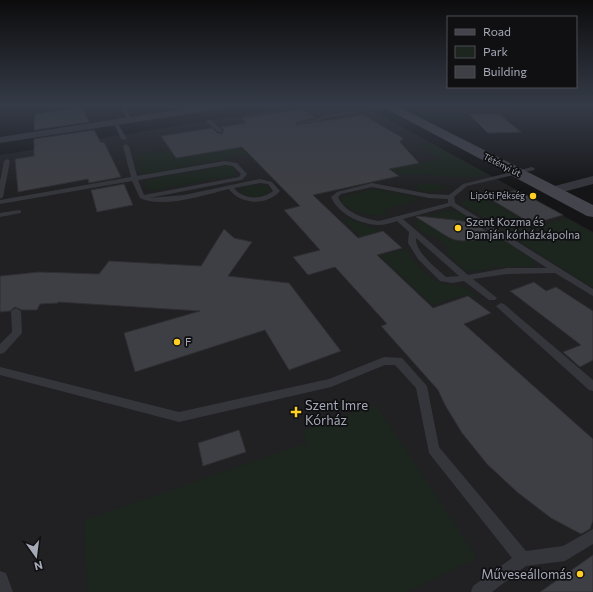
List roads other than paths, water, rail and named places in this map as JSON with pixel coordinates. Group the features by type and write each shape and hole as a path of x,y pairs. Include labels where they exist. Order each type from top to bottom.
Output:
{"main road":[{"name":"Tétényi út","path":"443,134 593,212"},
{"name":"Tétényi út","path":"460,134 593,200"}],"street":[{"path":"0,140 41,134"},
{"path":"552,191 593,180"}],"lane":[{"path":"121,134 124,139"},
{"path":"126,146 142,197 149,201 161,201 230,187 260,181 270,183 277,191 273,196 259,199 244,198 237,196 230,187"},
{"path":"0,198 7,161"},
{"path":"0,202 231,162 235,164 244,174 241,178 142,197"},
{"path":"532,170 465,185 452,200 380,223 348,213 335,203 334,197 339,193 372,185 452,200 593,293"},
{"path":"0,215 19,212"},
{"path":"398,218 466,278 492,298"},
{"path":"413,232 412,243 422,259 442,279 452,280 507,271 556,270"},
{"path":"501,306 593,387"},
{"path":"0,350 17,333 16,311"},
{"path":"0,371 179,417 331,383 384,361 398,361 421,386 433,449 523,559"},
{"path":"479,592 523,559 565,553 593,536"},
{"path":"0,579 5,592"}],"place":[{"name":"Lipóti Pékség","path":"533,196"},
{"name":"Szent Kozma és Damján kórházkápolna","path":"458,228"},
{"name":"F","path":"177,342"},
{"name":"Szent Imre Kórház","path":"296,412"},
{"name":"Műveseállomás","path":"580,574"}]}
